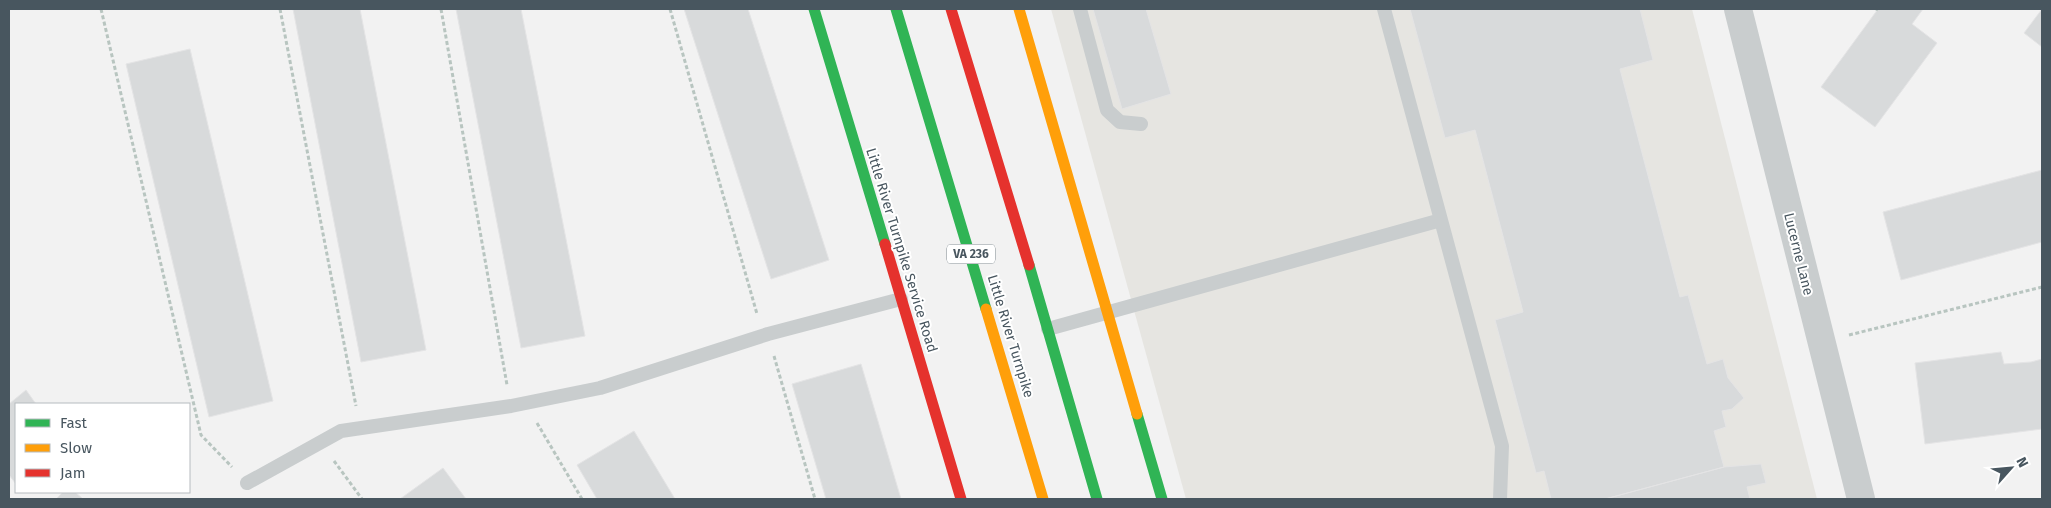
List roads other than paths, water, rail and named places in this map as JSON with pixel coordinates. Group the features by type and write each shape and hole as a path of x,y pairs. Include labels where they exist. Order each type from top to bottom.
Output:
{"street":[{"name":"Little River Turnpike Service Road","path":"814,9 961,499"},
{"name":"Little River Turnpike","path":"896,9 1044,499"},
{"path":"951,9 1048,329 1097,499"},
{"path":"1019,9 1162,499"},
{"name":"Lucerne Lane","path":"1738,9 1861,499"}],"lane":[{"path":"1080,9 1107,110 1120,122 1141,124"},
{"path":"1384,9 1502,446 1500,499"},
{"path":"1048,329 1441,220"},
{"path":"247,483 341,431 518,405 600,388 766,335 901,299"}]}
